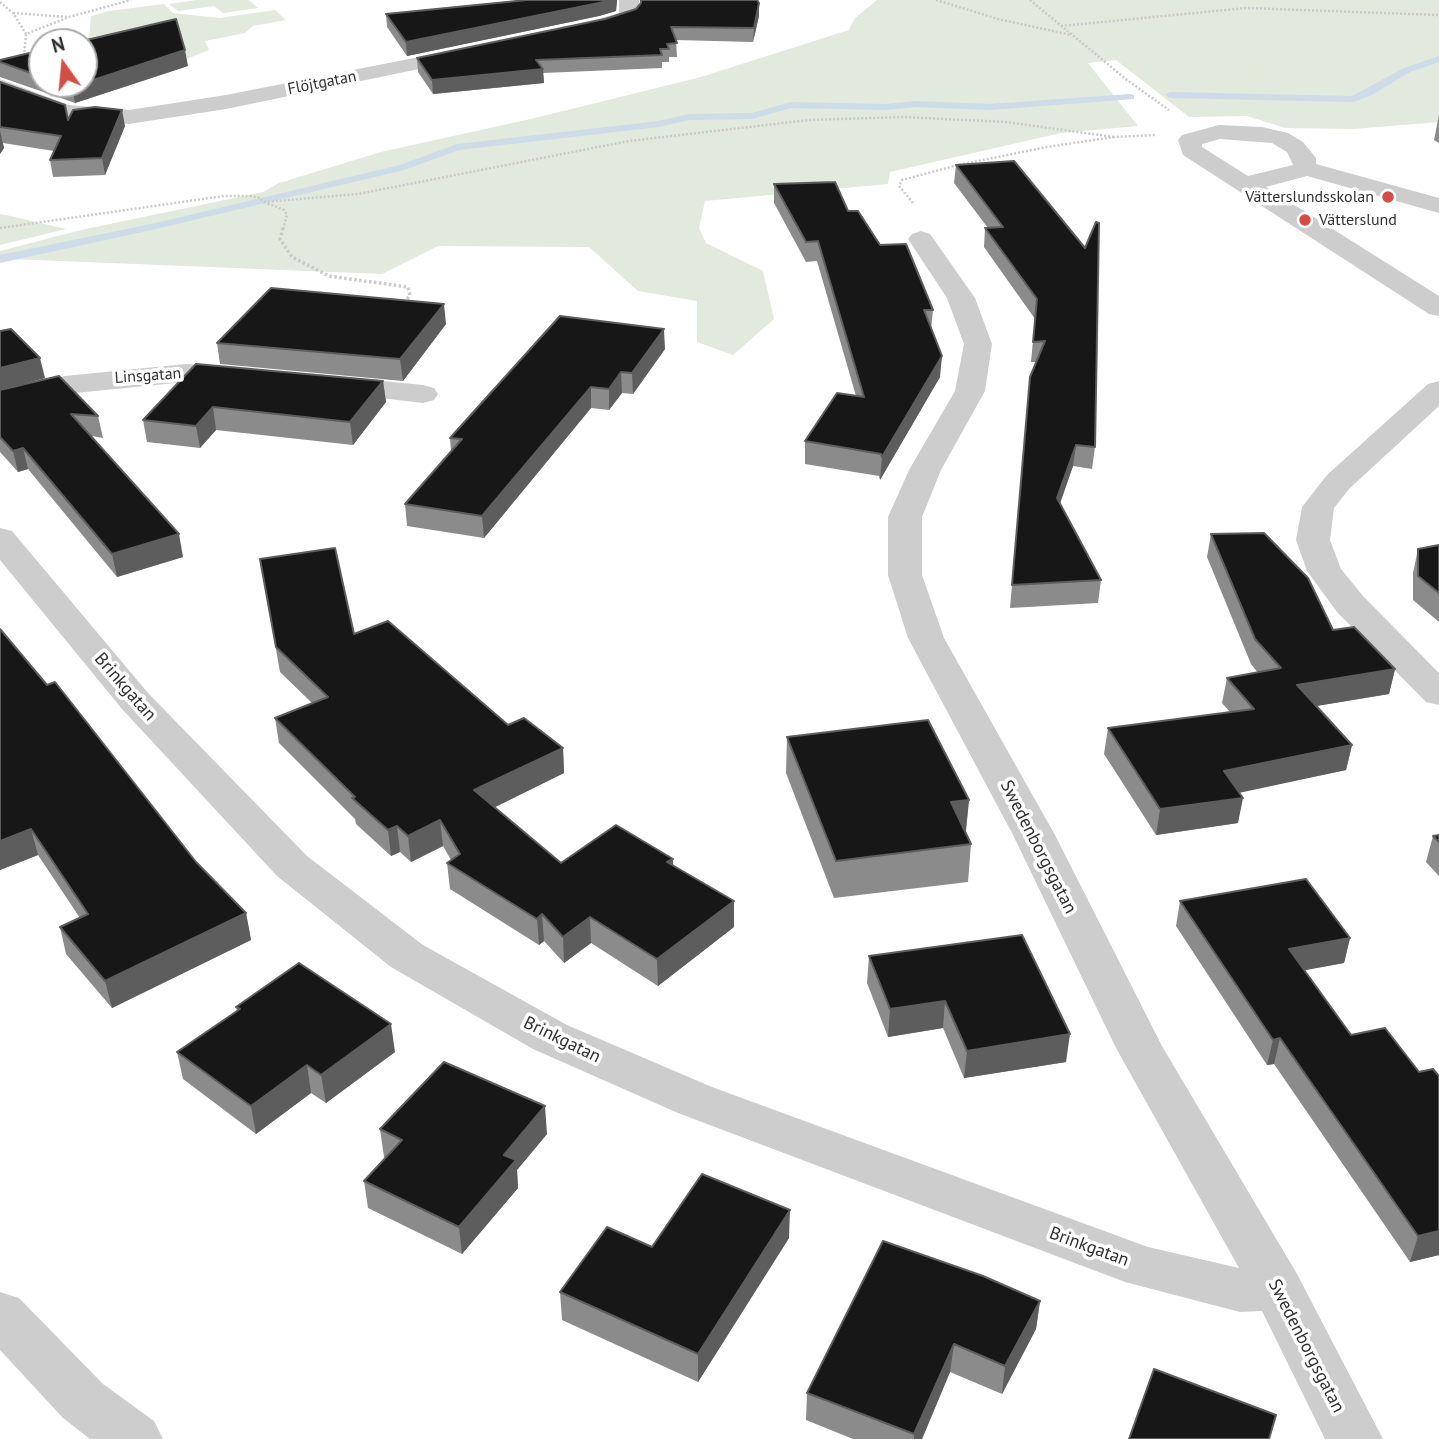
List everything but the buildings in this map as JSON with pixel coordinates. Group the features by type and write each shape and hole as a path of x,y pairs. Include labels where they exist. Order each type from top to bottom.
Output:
{"street":[{"path":"566,32 629,16 629,0"},
{"name":"Flöjtgatan","path":"0,86 65,111 130,117 226,102 488,49"},
{"path":"1305,168 1304,158 1295,147 1280,138 1262,134 1219,132 1190,140 1191,150 1439,307"},
{"path":"1244,184 1286,176 1305,168 1439,206"},
{"name":"Swedenborgsgatan","path":"921,239 961,298 978,344 970,391 925,470 905,517 905,575 926,638 1034,835 1140,1048 1278,1289 1354,1439"},
{"name":"Linsgatan","path":"0,401 65,386 127,377 186,373 264,378"},
{"path":"304,382 423,394"},
{"path":"1439,390 1338,482 1318,507 1313,540 1324,571 1350,604 1439,694"},
{"name":"Brinkgatan","path":"0,538 135,701 292,866 407,956 550,1037 695,1100 1144,1267 1240,1290 1278,1289"},
{"path":"0,1314 83,1401 134,1439"}],"path":[{"path":"26,34 69,17 131,0"},
{"path":"936,0 998,19 1072,35"},
{"path":"0,2 13,13 26,34 25,56 12,60"},
{"path":"1061,26 1246,8 1439,15"},
{"path":"13,13 69,17"},
{"path":"264,202 358,194 629,141 808,120 902,117 1006,122 1114,137"},
{"path":"921,239 930,224 899,186 902,180 983,160 1114,137 1158,135 1190,140"},
{"path":"0,228 224,196 250,196 284,210 287,215 280,239 292,257 329,276 393,282 408,287 410,295 402,305"}],"shaded area":[{"path":"196,0 249,0 258,8 223,13 214,6 178,11 169,4"},
{"path":"877,0 1439,0 1439,122 1354,129 1285,128 1247,116 1189,117 1116,60 1088,63 1138,126 1061,133 890,172 888,184 705,201 699,228 706,243 763,271 774,319 733,355 697,342 697,301 638,291 589,247 438,246 382,274 11,259 0,255 0,251 81,230 263,192 279,183 381,152 701,77 849,30 854,19"},
{"path":"164,4 173,13 220,18 275,10 286,20 253,26 245,33 205,41 209,50 176,63 98,52 98,28 90,28 91,16"},
{"path":"0,214 6,215 66,229 0,245"}],"waterway":[{"path":"1170,95 1353,99 1407,70 1439,59"},
{"path":"0,259 156,226 404,167 457,147 505,140 659,124 689,117 752,116 791,105 885,107 916,104 990,107 1130,97"}],"place":[{"name":"Vätterslundsskolan","path":"1388,197"},
{"name":"Vätterslund","path":"1305,220"}]}
